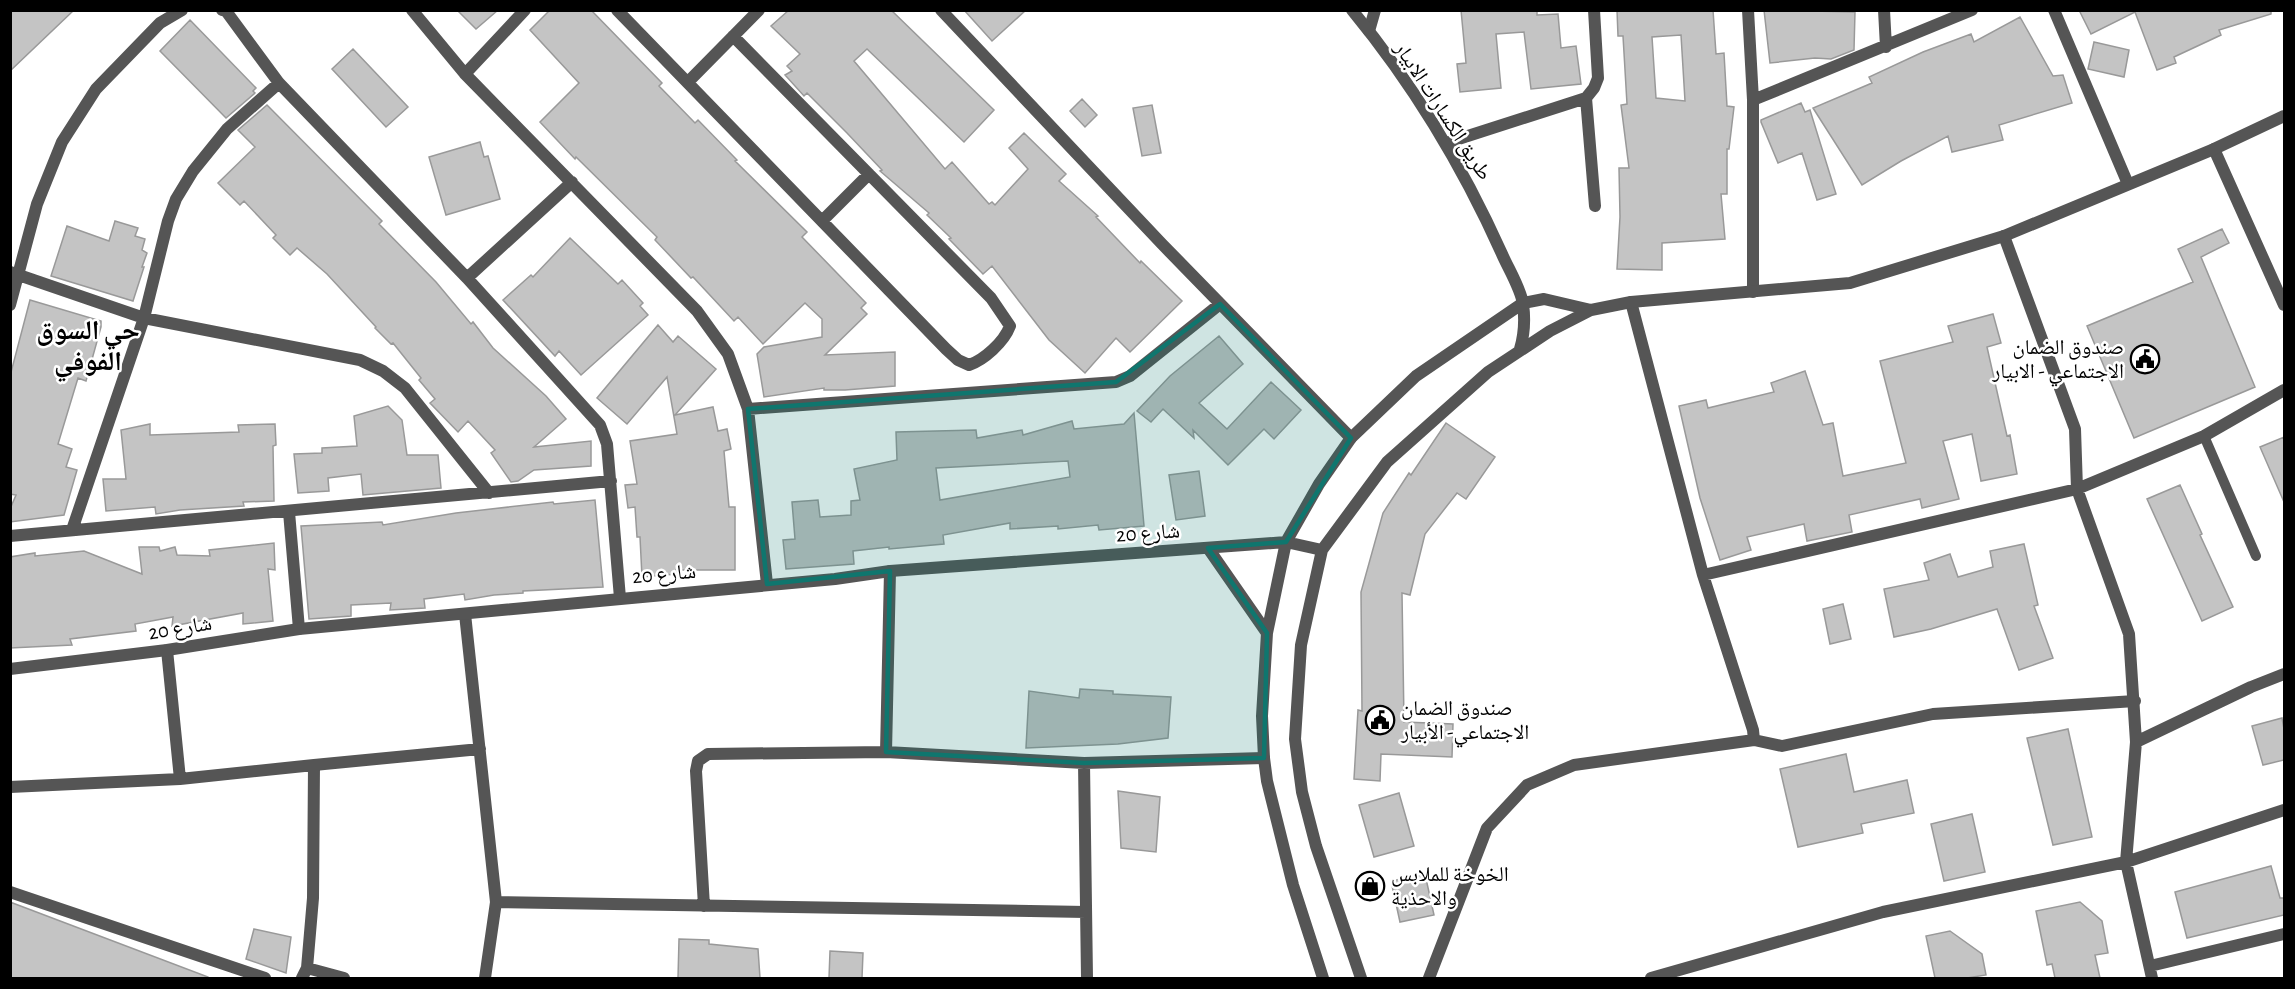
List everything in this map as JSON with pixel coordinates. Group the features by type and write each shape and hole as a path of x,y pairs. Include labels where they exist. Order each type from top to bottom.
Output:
{"street":[{"path":"10,305 15,273 37,204 62,142 96,89 160,23 182,10"},
{"path":"222,10 226,11 279,83 467,278 600,425 607,444 620,598"},
{"path":"412,10 465,74 698,311 728,354 748,409 767,584"},
{"path":"465,74 525,10"},
{"path":"617,10 958,360 969,365 978,362 1006,335 1010,326 991,298 733,36"},
{"path":"688,82 759,10"},
{"path":"941,10 1220,304 1351,438"},
{"name":"طريق الكسارات الابيار","path":"1352,10 1446,143 1480,205 1523,303"},
{"path":"1369,31 1375,10"},
{"path":"1446,143 1586,98 1598,78 1594,10"},
{"path":"1748,10 1753,100 1753,292"},
{"path":"1884,10 1886,47"},
{"path":"1753,100 1972,10"},
{"path":"2054,10 2128,184"},
{"path":"72,530 144,318 168,220 176,199 193,171 227,129 279,83"},
{"path":"1586,98 1595,206"},
{"path":"1361,978 1316,846 1302,792 1295,739 1301,645 1322,550 1387,462 1488,372 1520,349 1591,310 1631,302 1850,283 2004,236 2214,149 2284,116"},
{"path":"2214,149 2284,305"},
{"path":"822,221 869,174"},
{"path":"467,278 572,182"},
{"path":"2004,236 2075,429 2077,489 2129,634 2136,742 2126,862 2151,972 2284,934"},
{"path":"15,273 144,318 360,360 383,371 405,388 489,493"},
{"path":"1323,978 1293,885 1267,781 1264,758 1262,716 1267,633 1286,542 1319,484 1351,438 1416,376 1523,303 1544,299 1591,310"},
{"path":"1631,302 1703,575 1755,740"},
{"path":"1520,349 1523,338 1523,303"},
{"path":"748,409 1116,382 1130,376 1220,304"},
{"path":"1703,575 2077,489 2204,436 2284,390"},
{"path":"10,536 611,481"},
{"path":"289,512 299,629"},
{"name":"شارع 20","path":"10,669 168,650 299,629 835,579 890,571 1286,542 1322,550"},
{"path":"1208,548 1267,633"},
{"path":"886,752 890,571"},
{"path":"465,614 496,902 485,978"},
{"path":"168,650 180,779"},
{"path":"2136,742 2251,687 2284,674"},
{"path":"1429,978 1487,828 1527,785 1574,765 1755,740 1782,746 1933,714 2135,701"},
{"path":"10,787 180,779 480,749"},
{"path":"704,906 696,771 698,761 708,754 886,752 1084,763 1264,758"},
{"path":"1084,763 1087,978"},
{"path":"314,765 312,898 304,974 344,978"},
{"path":"1651,978 1883,912 2126,862 2284,810"},
{"path":"10,892 265,978"},
{"path":"496,902 1086,912"}],"lane":[{"path":"2204,436 2256,556"}],"highlighted area":[{"path":"1220,304 1351,438 1286,542 1208,548 1267,633 1264,758 1084,763 886,752 890,571 767,584 748,409 1116,382"}],"building":[{"path":"10,10 74,10 10,71"},
{"path":"457,10 498,10 476,29"},
{"path":"550,10 591,10 662,83 659,86 695,123 698,120 737,160 735,161 807,232 802,237 866,303 861,308 867,314 825,355 895,352 895,386 845,390 824,390 824,388 764,397 757,354 764,347 822,337 822,319 805,303 763,344 738,317 734,321 655,240 657,237 576,157 575,159 540,122 579,83 530,30"},
{"path":"789,10 891,10 994,110 964,142 867,49 854,61 945,169 952,162 989,204 992,202 995,205 1028,169 1009,148 1024,133 1066,174 1059,181 1098,216 1096,217 1140,263 1141,261 1182,301 1130,352 1116,338 1085,373 1049,340 992,266 983,274 927,215 929,213 880,171 882,170 847,133 807,93 804,96 785,75 792,71 787,66 800,54 771,26"},
{"path":"964,10 1026,10 992,41"},
{"path":"1461,10 1537,10 1537,15 1558,14 1561,48 1576,46 1581,84 1531,89 1524,32 1496,34 1501,88 1460,92 1457,64 1466,63"},
{"path":"1617,10 1713,10 1716,54 1724,53 1727,106 1734,107 1729,149 1727,149 1727,194 1721,194 1725,239 1662,243 1662,270 1617,269 1620,217 1619,168 1629,168 1621,105 1627,104 1623,36 1618,36","holes":["1681,35 1685,101 1656,98 1652,37"]},
{"path":"1764,10 1855,12 1854,50 1831,59 1815,58 1770,63"},
{"path":"2079,10 2271,10 2271,14 2219,30 2221,35 2174,57 2176,63 2157,70 2135,12 2091,34"},
{"path":"2020,17 2053,76 2063,75 2072,103 1999,125 2003,140 1952,152 1948,136 1862,185 1813,108 1872,83 1869,77 1923,52 1971,34 1974,42"},
{"path":"190,20 256,88 253,91 255,93 226,118 160,51"},
{"path":"2094,42 2129,50 2124,77 2088,69"},
{"path":"353,49 408,107 386,127 332,69"},
{"path":"1082,99 1097,115 1085,127 1070,111"},
{"path":"1801,103 1805,112 1810,110 1836,194 1817,200 1802,153 1778,163 1761,122 1761,120"},
{"path":"267,105 382,221 379,224 436,282 471,324 473,322 493,348 546,396 566,419 534,447 591,441 591,466 534,470 518,481 511,482 491,453 495,450 468,421 458,432 430,403 435,399 419,380 421,378 393,343 391,344 375,328 327,274 297,248 290,255 273,238 276,235 244,201 240,205 218,183 255,147 238,130"},
{"path":"1152,105 1161,153 1142,156 1133,108"},
{"path":"480,142 484,157 488,156 500,199 446,215 429,157"},
{"path":"115,221 138,228 135,236 145,239 142,250 147,253 133,301 51,276 67,226 109,241"},
{"path":"2222,229 2229,243 2201,257 2255,387 2134,438 2087,326 2193,282 2178,249"},
{"path":"570,238 618,284 622,280 643,303 640,306 648,315 581,375 559,351 555,356 503,300 531,275 533,277"},
{"path":"30,300 101,321 101,327 86,381 78,378 58,444 72,449 66,467 77,470 64,515 10,522 10,509 16,495 10,494 10,376"},
{"path":"1993,314 2001,343 1987,347 2007,436 2010,435 2017,474 1981,481 1972,434 1943,441 1959,499 1922,508 1920,499 1849,515 1852,532 1807,541 1804,524 1747,537 1751,550 1720,560 1700,498 1679,406 1706,400 1708,408 1774,392 1771,383 1805,371 1823,425 1833,423 1843,476 1906,463 1880,361 1953,342 1948,326"},
{"path":"658,325 673,342 678,336 716,369 675,415 713,407 718,431 727,429 731,449 724,451 729,507 735,507 735,570 676,570 676,574 642,577 640,537 637,537 635,507 628,508 625,485 637,484 630,441 677,434 667,377 627,424 597,398"},
{"path":"1219,336 1243,364 1199,403 1227,429 1271,382 1301,410 1274,439 1264,429 1228,465 1193,430 1194,438 1163,409 1151,422 1137,411 1170,376"},
{"path":"388,406 402,420 407,455 438,455 441,488 363,495 361,474 328,478 329,491 298,493 294,454 322,453 322,448 357,446 354,416"},
{"path":"1134,413 1144,526 1099,530 1098,525 1058,529 1058,526 1010,529 1010,523 943,535 944,544 853,551 854,564 786,569 783,540 795,539 792,502 818,500 820,517 851,515 851,501 860,500 854,469 897,460 896,432 976,430 977,438 1022,430 1023,435 1072,421 1074,429 1124,424","holes":["1068,461 1070,477 940,500 936,468"]},
{"path":"1446,423 1495,457 1466,499 1457,493 1425,534 1410,595 1402,593 1404,722 1453,724 1452,757 1381,754 1380,781 1354,779 1358,710 1362,711 1361,592 1383,513"},
{"path":"150,424 150,435 239,432 238,425 275,424 274,501 243,502 244,506 180,510 156,514 155,507 106,511 103,479 126,479 121,430"},
{"path":"2284,437 2284,502 2260,447"},
{"path":"1199,471 1205,516 1176,520 1169,475"},
{"path":"2180,485 2233,607 2202,621 2147,499"},
{"path":"595,500 603,587 523,591 523,593 465,600 464,594 424,599 425,608 390,610 391,603 351,605 351,616 309,619 301,526 382,522 383,525 456,513 553,502 554,504"},
{"path":"274,543 275,570 268,569 273,621 243,624 243,613 172,626 173,617 135,624 136,631 70,639 72,645 10,648 10,557 35,553 35,556 84,551 142,574 139,547 159,547 160,551 175,547 177,555 210,556 209,550"},
{"path":"2024,544 2038,605 2034,606 2053,658 2019,670 1997,609 1931,629 1894,637 1884,589 1929,580 1924,563 1950,554 1958,577 1993,567 1990,551"},
{"path":"1843,604 1851,639 1830,644 1823,609"},
{"path":"1080,689 1113,691 1113,694 1171,697 1168,738 1118,744 1026,748 1029,691 1079,698"},
{"path":"2282,718 2284,760 2263,765 2252,726"},
{"path":"2068,729 2092,837 2053,845 2027,738"},
{"path":"1846,754 1854,792 1907,780 1914,813 1861,824 1863,833 1798,847 1780,769"},
{"path":"1118,791 1160,797 1156,852 1121,848"},
{"path":"1399,793 1414,846 1374,857 1359,805"},
{"path":"1972,814 1985,872 1944,881 1931,824"},
{"path":"2271,866 2280,898 2284,898 2284,915 2187,938 2175,892"},
{"path":"1425,874 1434,915 1400,922 1391,881"},
{"path":"10,902 208,977 208,978 10,978"},
{"path":"2080,902 2102,921 2108,953 2095,955 2100,978 2055,978 2052,964 2047,965 2036,911"},
{"path":"254,929 291,937 286,973 246,959"},
{"path":"1950,931 1982,954 1986,975 1967,978 1935,978 1926,936"},
{"path":"679,939 709,940 709,944 758,949 760,978 678,978"},
{"path":"830,951 863,953 862,978 829,978"}],"place":[{"name":"صندوق الضمان الاجتماعي - الابيار","path":"2145,359"},
{"name":"صندوق الضمان الاجتماعي- الأبيار","path":"1380,720"},
{"name":"الخوخة للملابس والاحذية","path":"1370,886"}],"district":[{"name":"حي السوق الفوفي","path":"88,346"}]}
